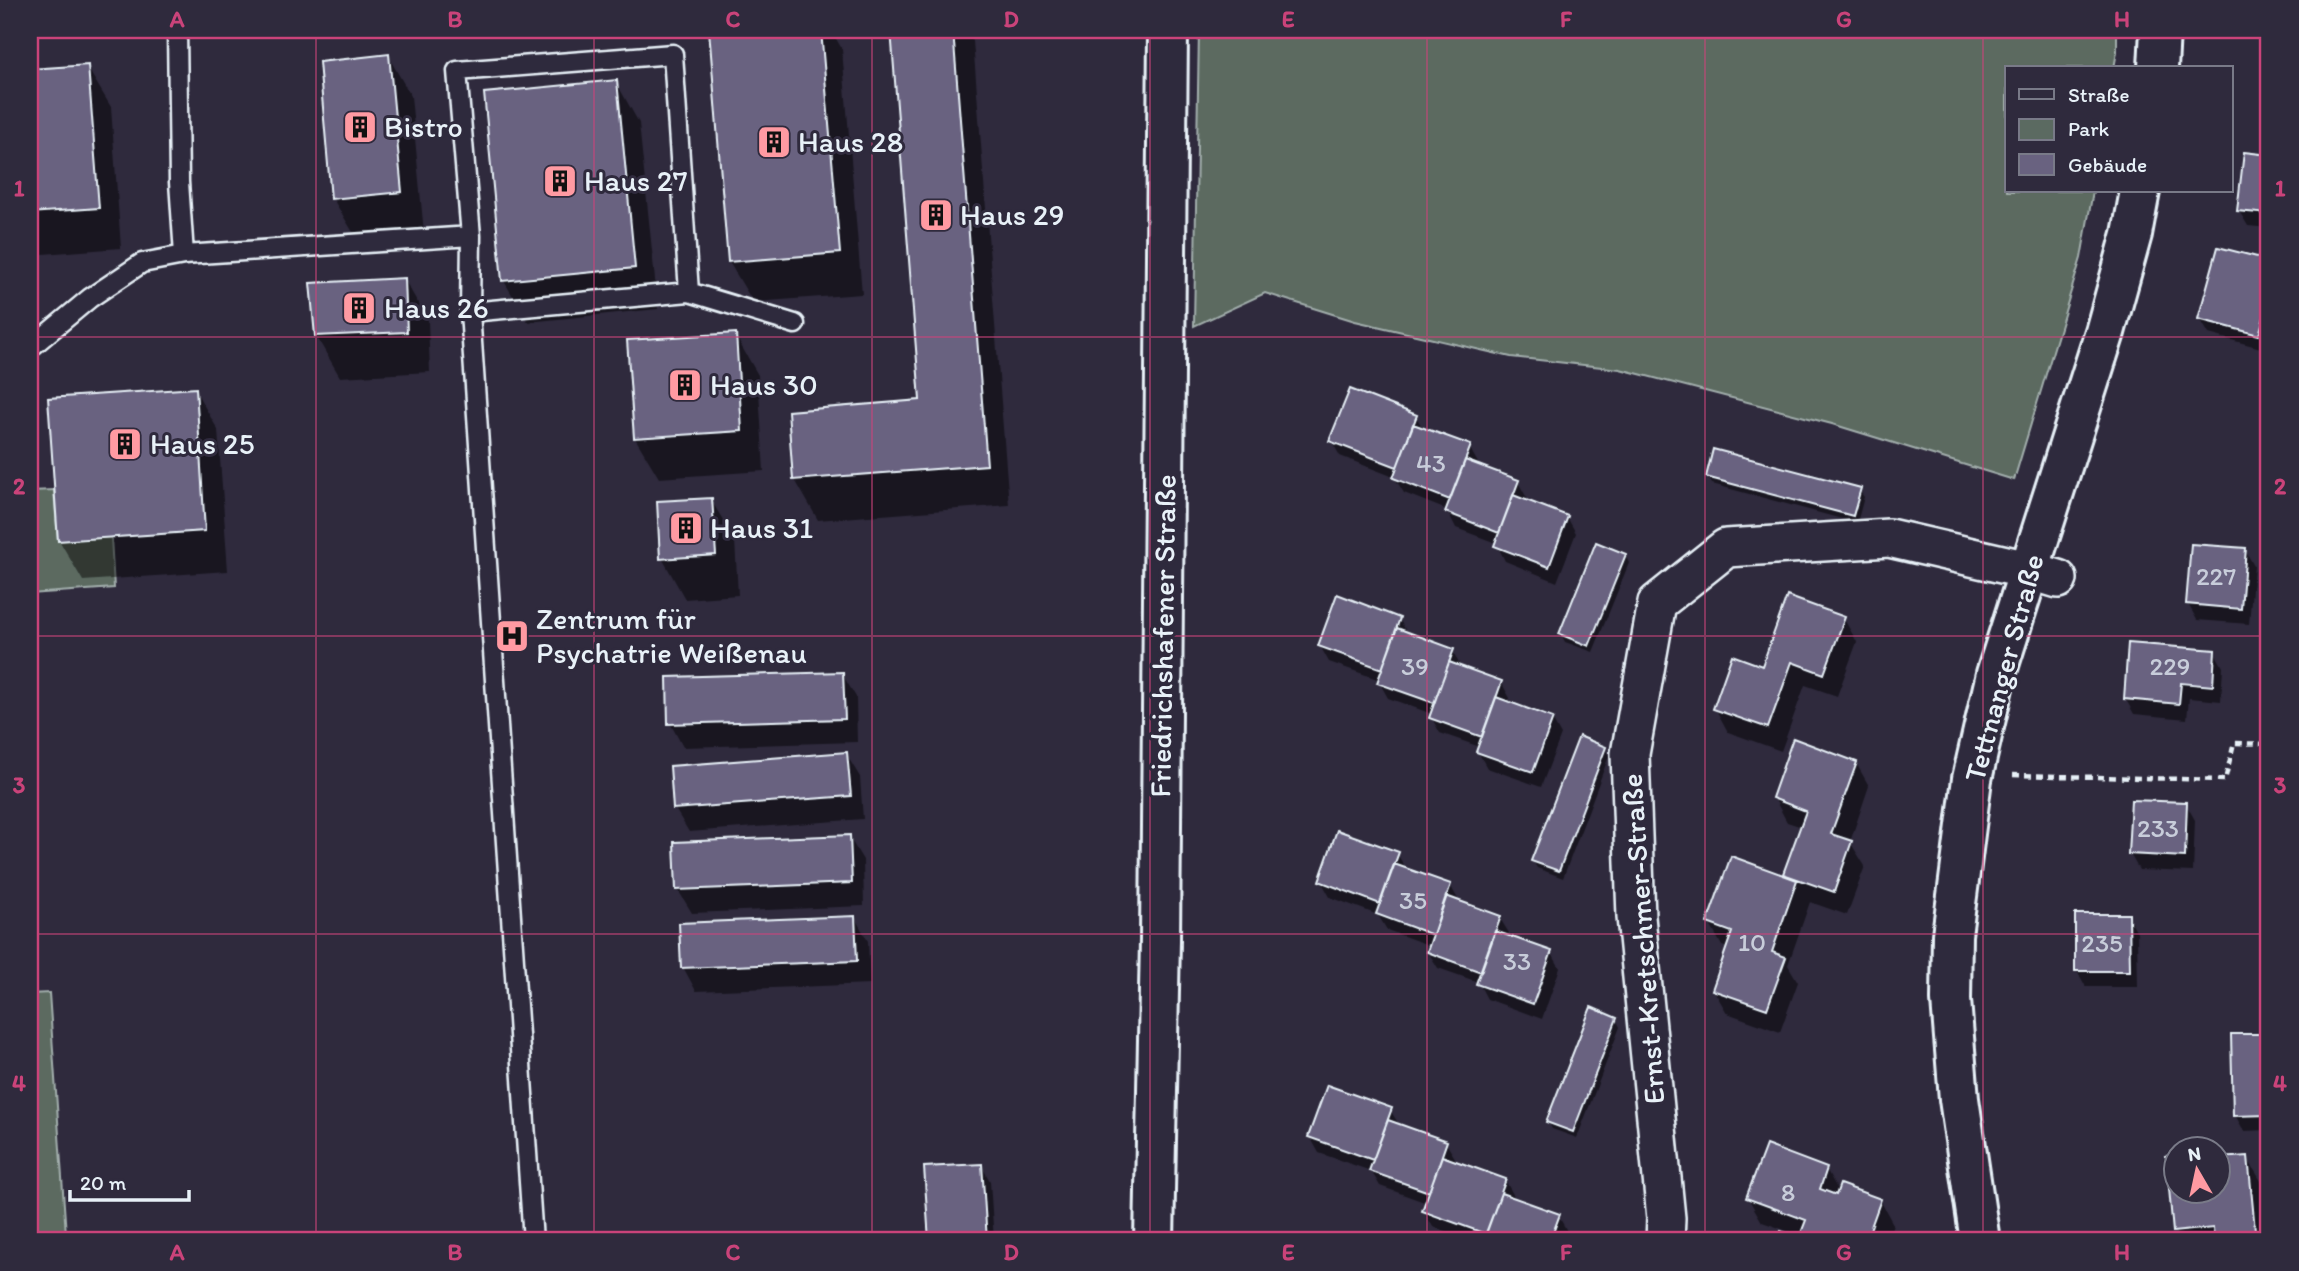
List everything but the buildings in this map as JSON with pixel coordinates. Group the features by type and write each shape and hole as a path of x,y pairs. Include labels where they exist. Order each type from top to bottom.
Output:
{"main road":[{"name":"Friedrichshafener Straße","path":"1154,1241 1161,898 1168,30"},
{"path":"2158,66 2160,30"},
{"name":"Tettnanger Straße","path":"1980,1241 1959,1100 1951,1000 1952,935 1972,779 1996,674 2043,574 2132,234 2140,192"}],"street":[{"name":"Ernst-Kretschmer-Straße","path":"1665,1241 1666,1218 1636,917 1630,754 1657,603 1726,548 1889,538 2043,574"}],"lane":[{"path":"177,30 179,182 184,255"},
{"path":"533,1241 470,312 471,236 457,71 673,54 689,292"},
{"path":"30,348 90,298 142,263 184,255 471,236"},
{"path":"470,312 689,292 795,324"}],"path":[{"path":"2012,775 2225,780 2234,743 2269,744"}],"green space":[{"path":"1199,30 2117,30 2114,66 2005,66 2005,192 2093,192 2081,258 2014,480 1832,424 1620,369 1511,357 1355,321 1265,293 1194,326"},
{"path":"54,490 58,541 111,537 114,588 30,594 30,491"},
{"path":"49,993 66,1234 30,1237 30,994"}],"place":[{"name":"Bistro","path":"360,127"},
{"name":"Haus 28","path":"774,142"},
{"name":"Haus 27","path":"560,181"},
{"name":"Haus 29","path":"936,215"},
{"name":"Haus 26","path":"359,308"},
{"name":"Haus 30","path":"685,385"},
{"name":"Haus 25","path":"125,444"},
{"name":"Haus 31","path":"686,528"},
{"name":"Zentrum für Psychatrie Weißenau","path":"512,636"}]}
